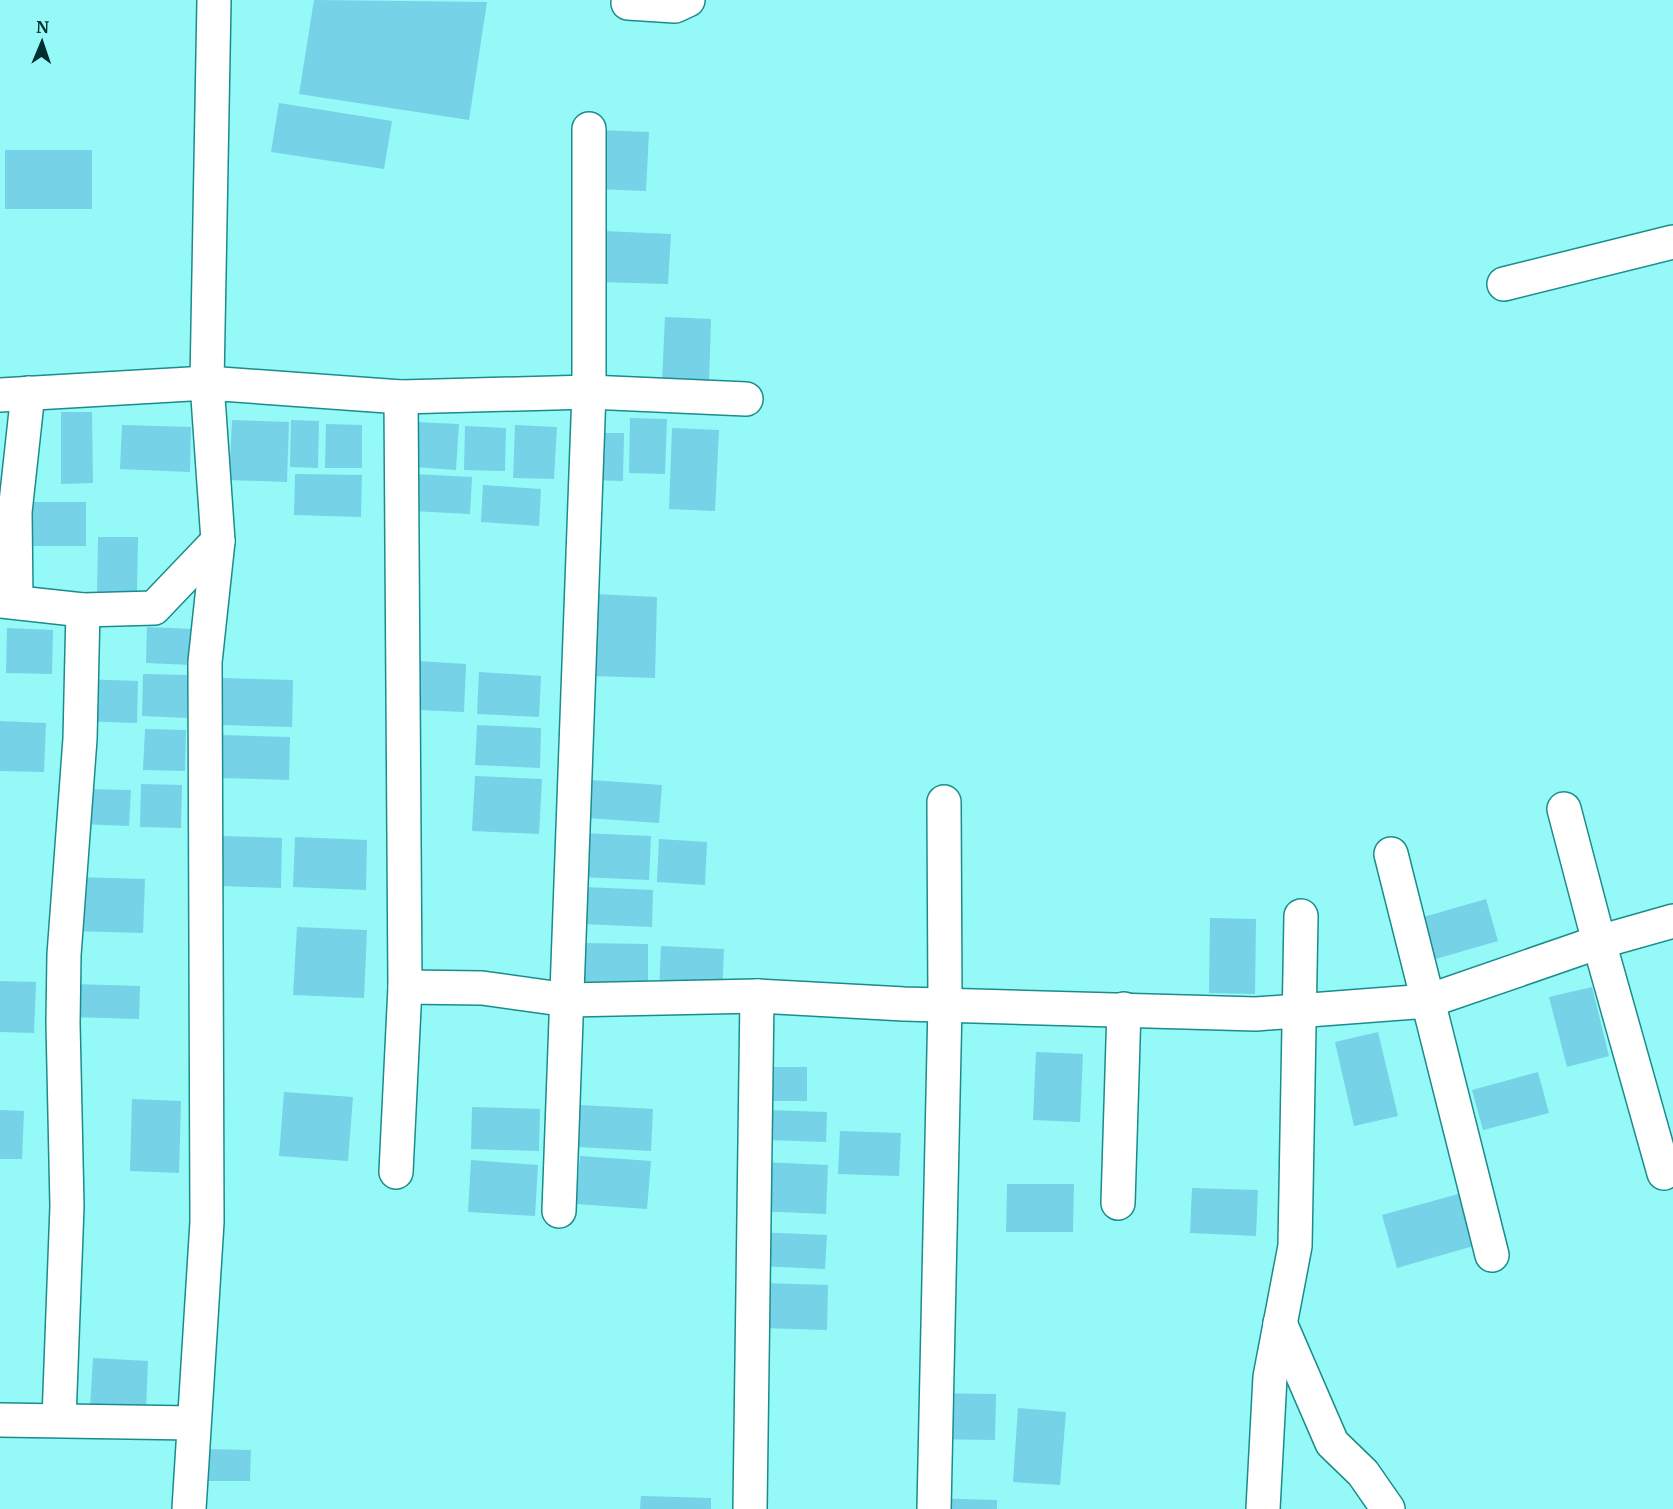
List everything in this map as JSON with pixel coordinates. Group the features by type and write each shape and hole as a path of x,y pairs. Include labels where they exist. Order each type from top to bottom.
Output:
{"street":[{"path":"189,1509 192,1423 207,1222 205,662 218,542 207,383 214,0"},
{"path":"628,3 675,6 688,0"},
{"path":"559,1211 589,392 589,129"},
{"path":"1504,284 1673,242"},
{"path":"218,542 154,608 83,610 8,601 15,512 14,394 207,383 401,398 589,392 746,399"},
{"path":"396,1172 405,987 401,398"},
{"path":"59,1419 67,1206 64,955 80,739 83,610"},
{"path":"933,1509 945,1004 944,802"},
{"path":"1564,809 1664,1173"},
{"path":"1391,854 1492,1255"},
{"path":"1263,1509 1270,1377 1295,1246 1301,916"},
{"path":"405,987 483,988 568,999 757,996 903,1005 945,1004 1256,1014 1428,1001 1599,942 1673,921"},
{"path":"750,1509 757,996"},
{"path":"1118,1203 1124,1009"},
{"path":"1280,1323 1332,1443 1363,1473 1388,1509"},
{"path":"0,1420 59,1419 192,1423"}],"building":[{"path":"314,0 487,2 469,120 299,94"},
{"path":"279,103 392,121 384,169 271,152"},
{"path":"598,130 649,132 646,191 596,189"},
{"path":"5,150 92,150 92,209 5,209"},
{"path":"603,231 671,234 668,284 601,282"},
{"path":"665,317 711,319 709,384 662,382"},
{"path":"61,412 92,412 93,483 61,484"},
{"path":"630,418 667,419 665,474 629,473"},
{"path":"232,420 289,422 287,482 229,480"},
{"path":"291,420 319,421 318,468 290,467"},
{"path":"415,422 459,424 456,470 413,467"},
{"path":"326,424 362,425 362,468 325,468"},
{"path":"122,425 191,427 190,472 120,469"},
{"path":"515,425 557,427 554,479 513,478"},
{"path":"465,426 506,428 505,471 464,470"},
{"path":"672,428 719,430 715,511 669,509"},
{"path":"591,433 624,433 623,481 590,480"},
{"path":"295,474 362,475 361,517 294,515"},
{"path":"414,474 472,477 470,514 412,511"},
{"path":"483,485 541,489 539,526 481,522"},
{"path":"19,502 86,502 86,546 18,546"},
{"path":"98,537 138,537 137,595 97,595"},
{"path":"594,594 657,597 655,678 591,676"},
{"path":"147,627 192,629 191,665 146,663"},
{"path":"7,628 53,630 52,674 6,673"},
{"path":"401,660 466,664 464,712 398,709"},
{"path":"479,672 541,676 539,717 477,714"},
{"path":"143,674 188,675 187,718 142,716"},
{"path":"223,678 293,680 292,727 221,725"},
{"path":"82,679 138,681 137,723 80,721"},
{"path":"0,721 46,723 44,772 0,771"},
{"path":"477,725 541,728 540,768 475,765"},
{"path":"145,729 186,730 185,771 143,770"},
{"path":"221,735 290,737 289,780 220,778"},
{"path":"475,776 542,779 539,834 472,831"},
{"path":"591,780 662,785 659,823 588,818"},
{"path":"141,784 182,785 181,828 140,827"},
{"path":"82,789 131,790 129,826 81,824"},
{"path":"582,833 651,836 649,880 580,877"},
{"path":"223,836 282,838 281,888 221,886"},
{"path":"295,837 367,840 366,890 293,887"},
{"path":"659,839 707,842 705,885 657,882"},
{"path":"74,877 145,879 143,933 72,931"},
{"path":"584,887 653,890 652,927 583,924"},
{"path":"1486,899 1498,941 1432,960 1420,918"},
{"path":"1210,918 1256,919 1255,994 1209,993"},
{"path":"297,927 367,930 364,998 293,995"},
{"path":"580,943 648,944 648,992 579,991"},
{"path":"661,946 724,949 722,996 659,992"},
{"path":"0,981 36,982 34,1033 0,1032"},
{"path":"72,984 140,986 139,1019 70,1017"},
{"path":"1592,987 1609,1056 1567,1067 1549,997"},
{"path":"1378,1032 1398,1116 1354,1126 1335,1042"},
{"path":"1036,1052 1083,1054 1080,1122 1033,1120"},
{"path":"765,1067 807,1067 807,1101 766,1101"},
{"path":"1538,1072 1549,1113 1483,1130 1472,1090"},
{"path":"284,1092 353,1097 348,1161 279,1156"},
{"path":"132,1099 181,1101 179,1173 130,1171"},
{"path":"580,1105 653,1109 651,1151 578,1147"},
{"path":"472,1107 540,1109 539,1151 471,1149"},
{"path":"0,1110 24,1111 22,1159 0,1159"},
{"path":"768,1110 827,1112 826,1142 767,1140"},
{"path":"840,1131 901,1133 899,1176 838,1174"},
{"path":"580,1156 651,1161 647,1209 576,1204"},
{"path":"471,1160 538,1165 535,1216 468,1212"},
{"path":"761,1162 828,1165 826,1214 759,1211"},
{"path":"1007,1184 1074,1184 1073,1232 1006,1232"},
{"path":"1192,1188 1258,1190 1256,1236 1190,1233"},
{"path":"1469,1191 1484,1243 1397,1268 1382,1215"},
{"path":"759,1232 827,1235 825,1269 757,1266"},
{"path":"764,1283 828,1285 827,1330 762,1328"},
{"path":"93,1358 148,1361 146,1410 90,1407"},
{"path":"925,1393 996,1394 995,1440 924,1439"},
{"path":"1018,1408 1066,1412 1060,1485 1013,1482"},
{"path":"202,1449 251,1450 250,1481 202,1481"},
{"path":"641,1496 711,1498 711,1509 640,1509"},
{"path":"927,1498 997,1500 997,1509 926,1509"}]}
